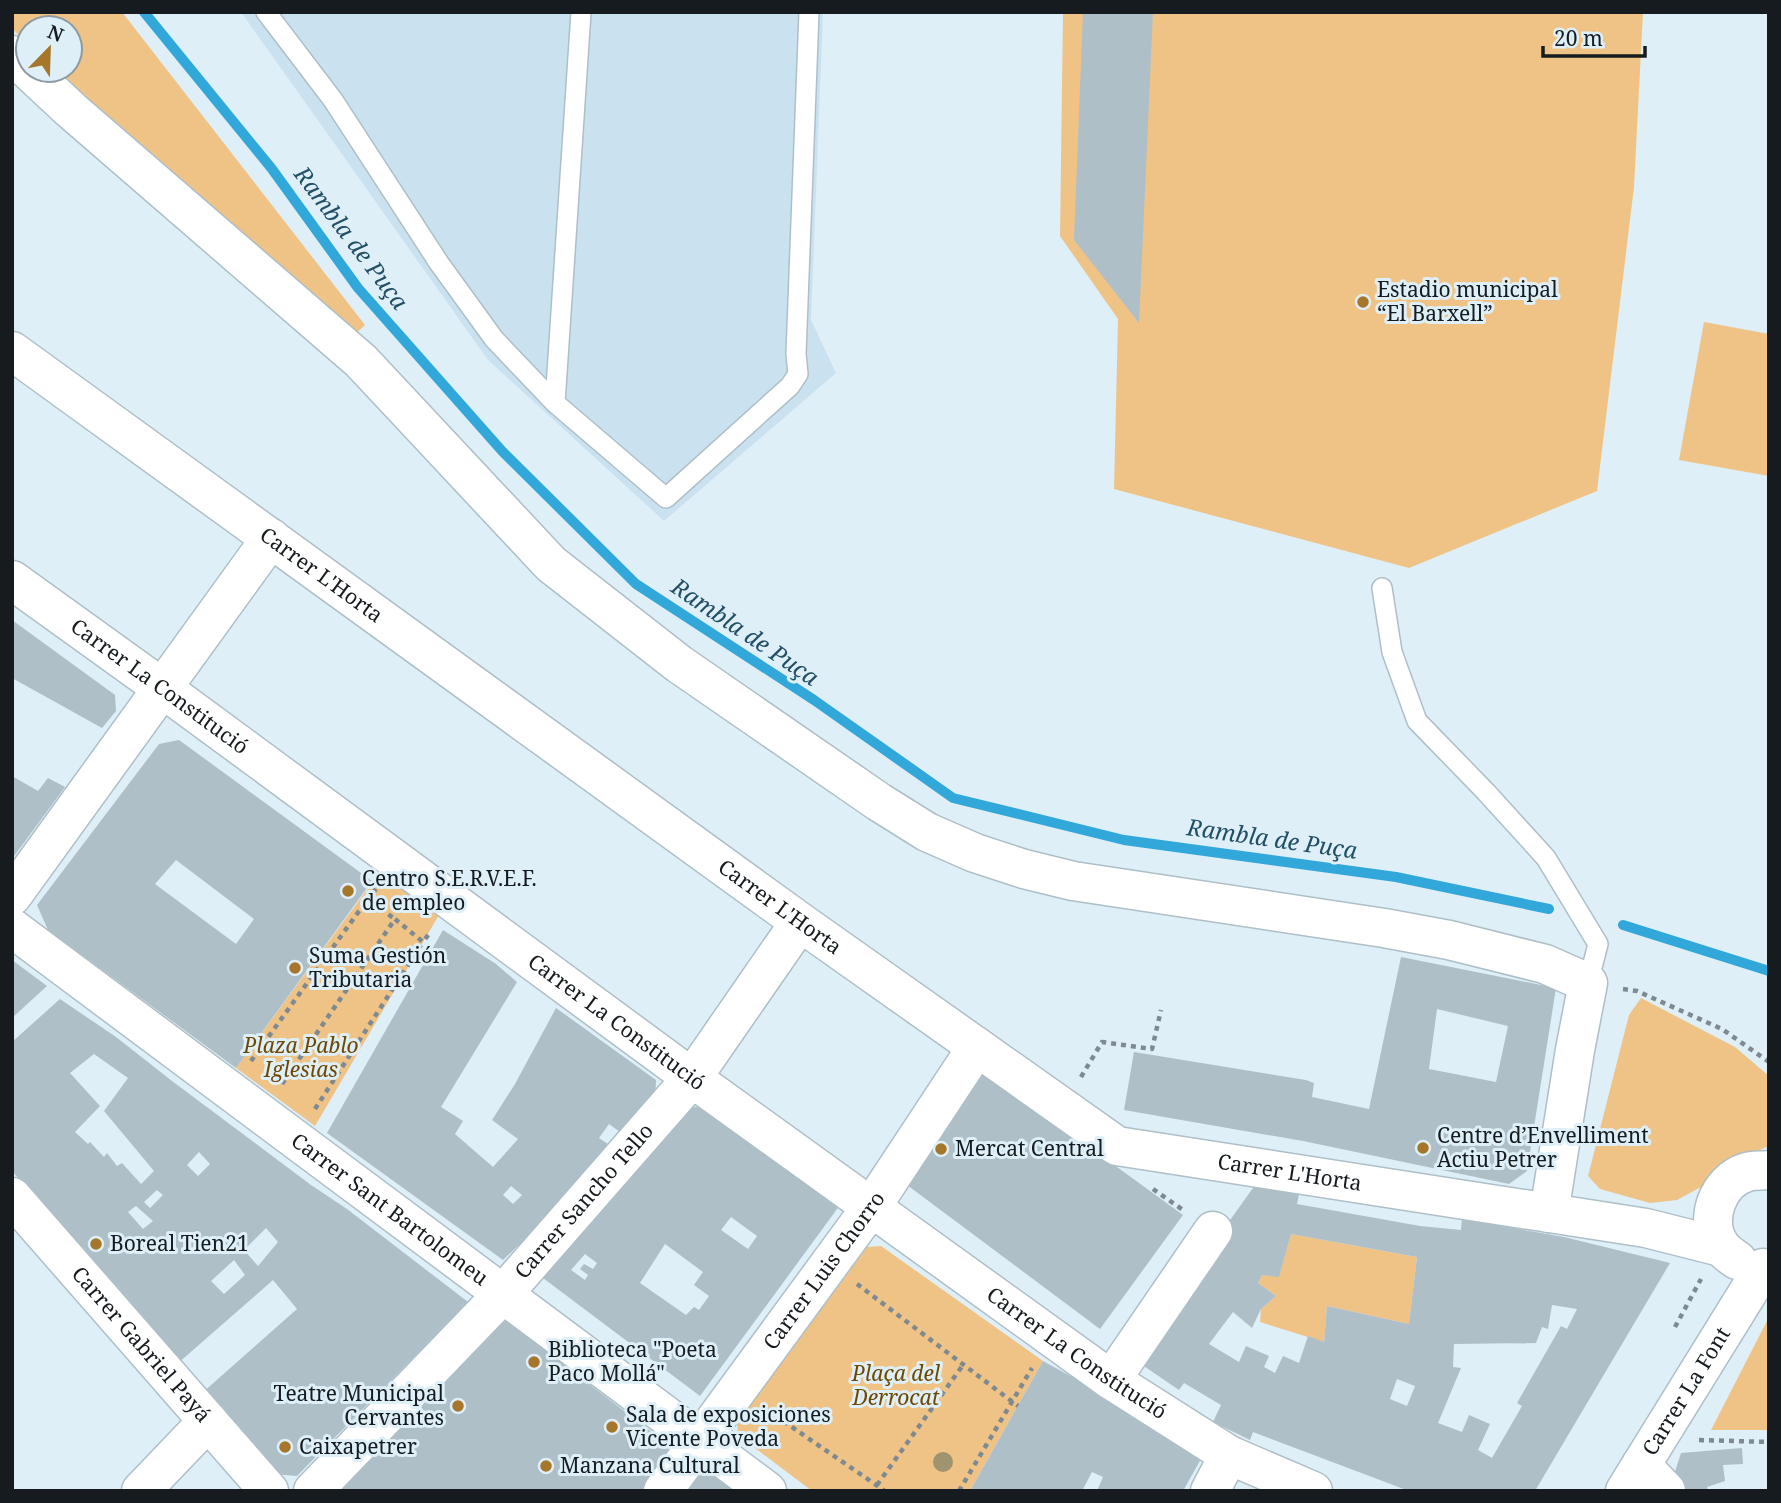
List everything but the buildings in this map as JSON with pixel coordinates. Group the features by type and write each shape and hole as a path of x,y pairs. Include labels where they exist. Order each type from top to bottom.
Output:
{"street":[{"path":"12,55 71,110 361,361 551,564 679,664 927,832 975,853 1073,881 1449,940 1545,964 1588,983 1549,1213"},
{"name":"Carrer L'Horta","path":"12,351 800,922 1117,1146 1646,1228 1748,1261"},
{"path":"12,896 271,538"},
{"name":"Carrer La Constitució","path":"12,580 692,1078 1111,1380 1229,1455 1313,1491"},
{"name":"Carrer Sancho Tello","path":"313,1491 503,1294 692,1078 800,922"},
{"name":"Carrer Sant Bartolomeu","path":"12,928 767,1491"},
{"name":"Carrer Luis Chorro","path":"663,1491 872,1206 978,1047"},
{"path":"1748,1261 1713,1227 1714,1206 1726,1185 1745,1172 1769,1170"},
{"name":"Carrer Gabriel Payá","path":"12,1197 270,1491"},
{"name":"Carrer L'Horta","path":"1646,1228 1714,1206"},
{"path":"1111,1380 1213,1231"},
{"name":"Carrer La Font","path":"1647,1472 1733,1316 1748,1261"},
{"path":"141,1491 208,1421"},
{"path":"1210,1491 1229,1455"}],"lane":[{"path":"266,12 333,100 439,263 494,339 555,403 666,498 790,386 798,374 796,354 809,12"},
{"path":"555,403 581,12"},
{"path":"1382,588 1392,652 1417,721 1546,858 1598,944 1588,983"}],"path":[{"path":"229,1091 367,900"},
{"path":"296,1139 423,942 453,902"},
{"path":"262,1114 396,919 423,942"},
{"path":"1588,983 1637,991 1722,1028 1769,1062"},
{"path":"1063,1108 1101,1042 1152,1049 1161,1010"},
{"path":"852,1280 1018,1406"},
{"path":"1675,1327 1699,1285"},
{"path":"877,1485 963,1365"},
{"path":"959,1491 1029,1372"},
{"path":"760,1405 885,1491"},
{"path":"1647,1472 1769,1443"}],"shaded area":[{"path":"241,12 823,12 811,320 836,373 664,521 488,360"}],"green space":[{"path":"12,12 122,12 365,325 349,340 69,84 84,84 84,14 14,14 14,30"},
{"name":"Estadio municipal “El Barxell”","path":"1063,12 1643,12 1634,187 1597,491 1409,568 1114,489 1118,319 1060,236"},
{"path":"1704,322 1769,334 1769,476 1679,460"},
{"name":"Plaza Pablo Iglesias","path":"379,873 439,915 315,1126 236,1068"},
{"path":"1641,998 1735,1047 1769,1076 1769,1146 1725,1165 1701,1187 1677,1200 1650,1203 1600,1189 1588,1176 1629,1015"},
{"path":"1291,1234 1417,1257 1409,1324 1327,1306 1324,1342 1260,1322 1261,1309 1276,1296 1258,1283 1262,1275 1279,1276"},
{"name":"Plaça del Derrocat","path":"881,1246 1043,1361 970,1491 812,1491 738,1435 737,1423 867,1247"},
{"path":"1769,1317 1769,1430 1711,1430"}],"waterway":[{"name":"Rambla de Puça","path":"144,12 272,169 358,288 502,451 636,584 814,700 953,798 1124,840 1396,877 1549,909"},
{"name":"Rambla de Puça","path":"1623,925 1769,971"}],"place":[{"name":"Estadio municipal “El Barxell”","path":"1363,302"},
{"name":"Centro S.E.R.V.E.F. de empleo","path":"348,891"},
{"name":"Suma Gestión Tributaria","path":"295,968"},
{"name":"Centre d’Envelliment Actiu Petrer","path":"1423,1148"},
{"name":"Mercat Central","path":"941,1149"},
{"name":"Boreal Tien21","path":"96,1244"},
{"name":"Biblioteca \"Poeta Paco Mollá\"","path":"534,1362"},
{"name":"Teatre Municipal Cervantes","path":"458,1406"},
{"name":"Sala de exposiciones Vicente Poveda","path":"612,1427"},
{"name":"Caixapetrer","path":"285,1447"},
{"name":"Manzana Cultural","path":"546,1466"}]}
